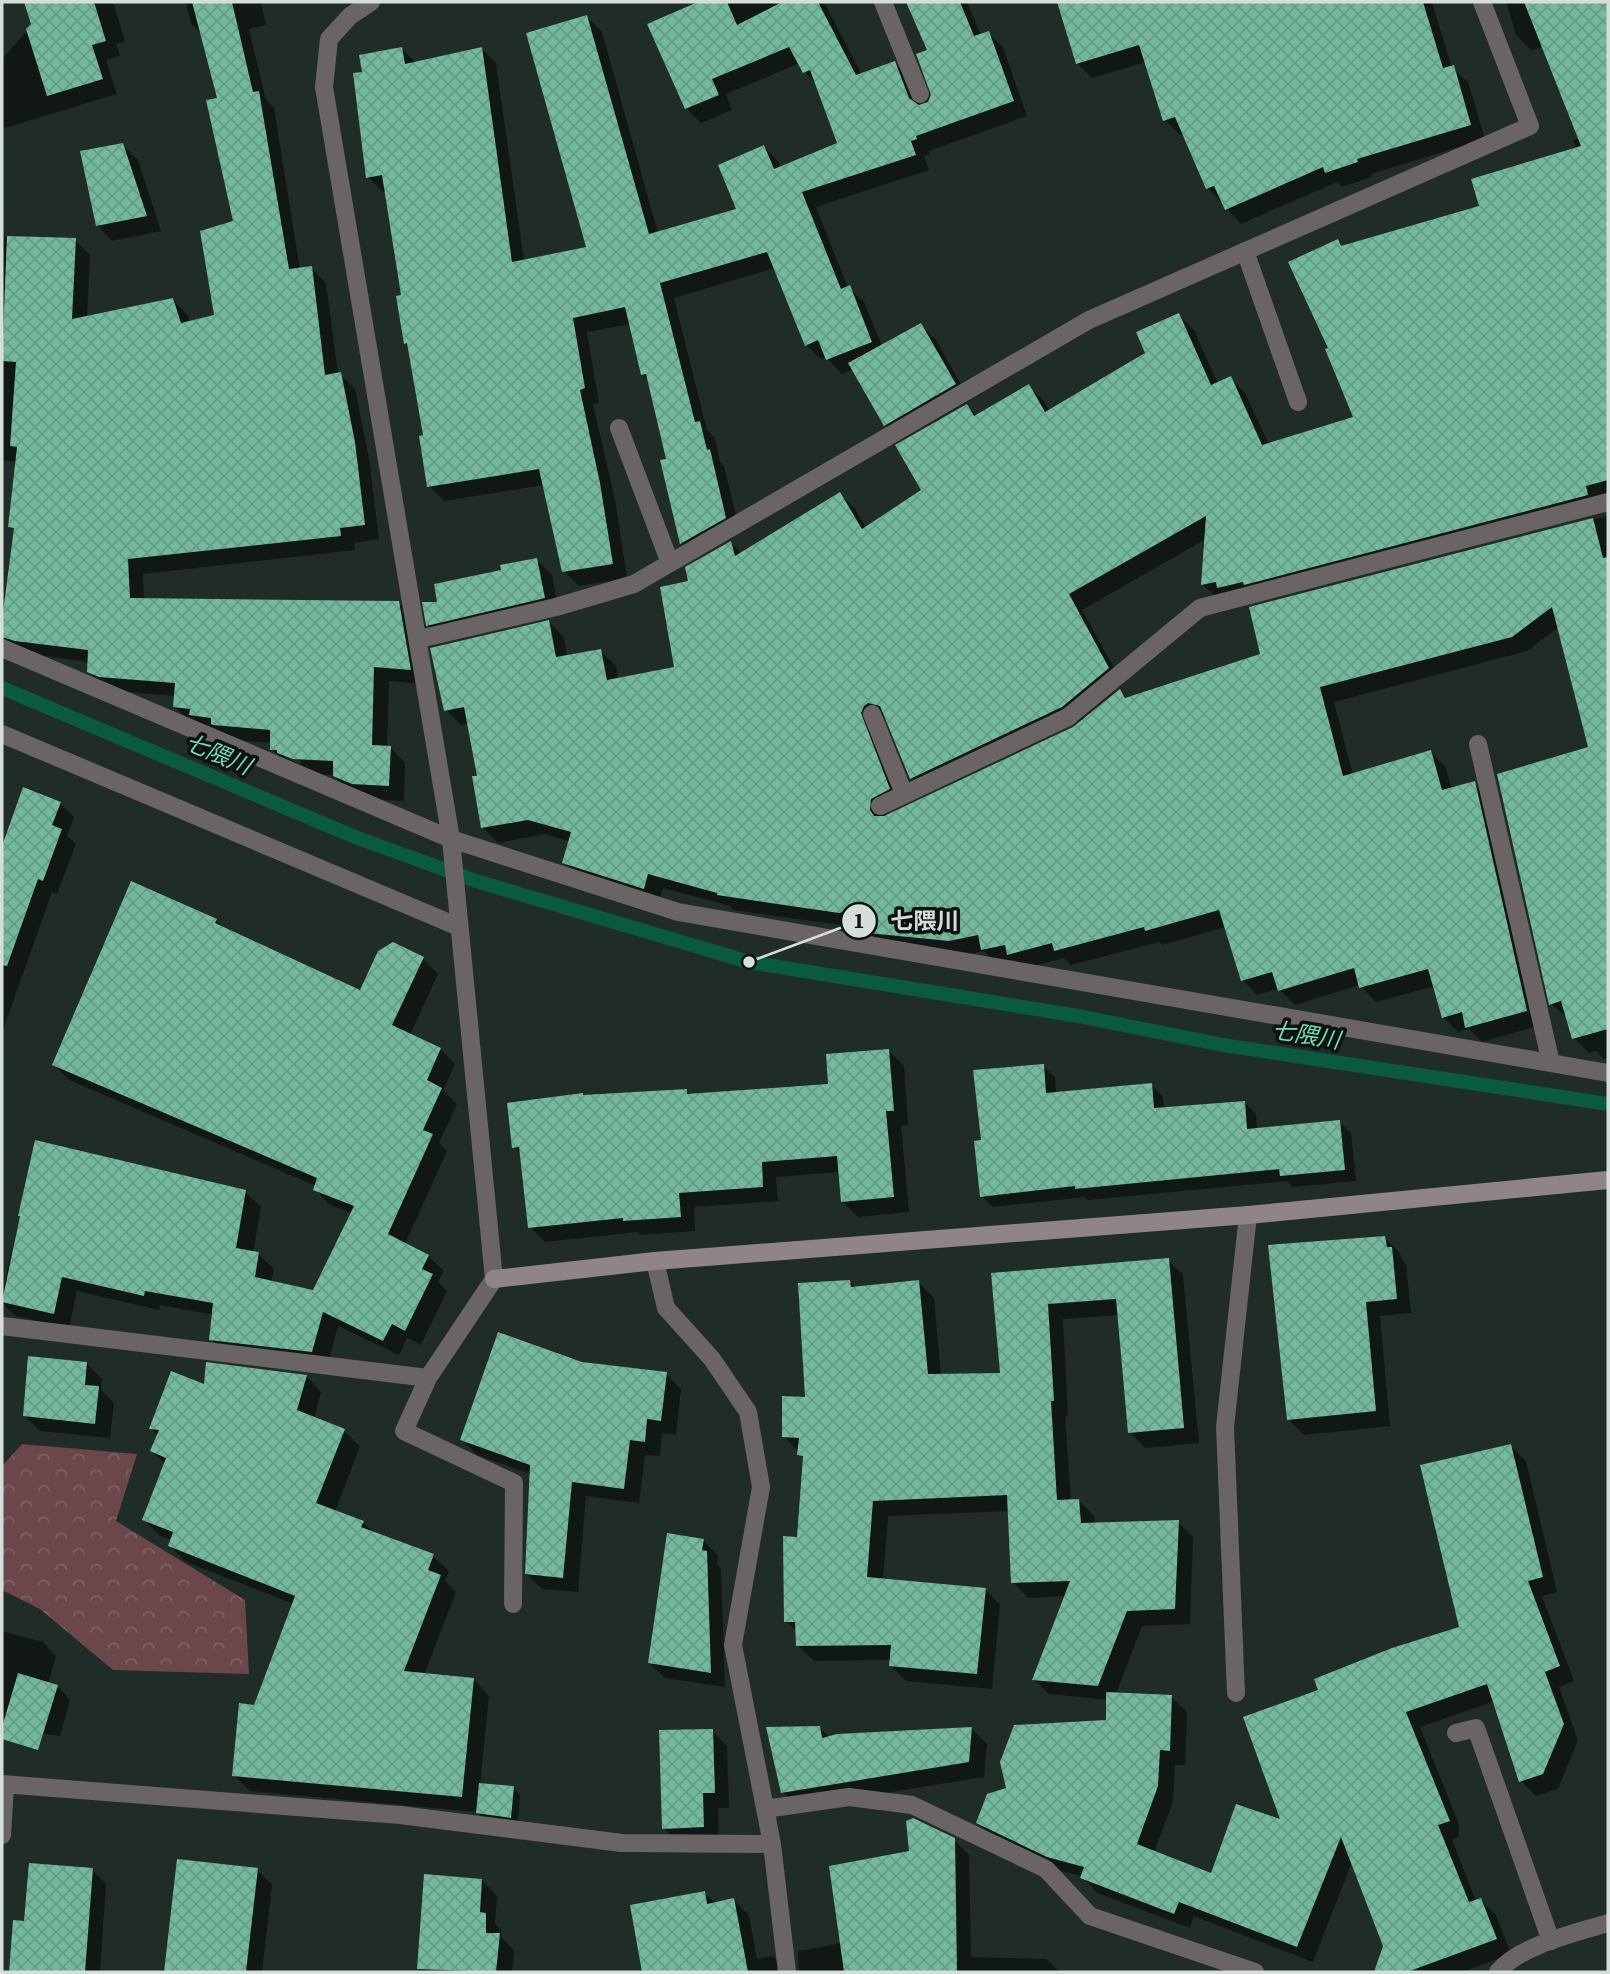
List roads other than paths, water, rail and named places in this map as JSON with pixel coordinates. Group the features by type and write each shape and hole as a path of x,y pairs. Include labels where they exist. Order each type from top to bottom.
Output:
{"street":[{"path":"371,2 350,16 330,39 324,88 451,839 494,1279 428,1378 404,1431 514,1483 513,1604"},
{"path":"883,2 920,94"},
{"path":"419,639 556,607 634,584 1089,320 1530,126 1482,2"},
{"path":"1245,251 1298,402"},
{"path":"619,428 670,563"},
{"path":"880,806 1068,717 1200,608 1608,502"},
{"path":"2,648 451,839 678,912 1608,1073"},
{"path":"872,714 904,794"},
{"path":"2,734 459,928"},
{"path":"1478,744 1551,1063"},
{"path":"494,1279 654,1261 1248,1215 1608,1180"},
{"path":"1236,1693 1226,1427 1248,1215"},
{"path":"654,1261 666,1308 712,1359 748,1412 761,1487 733,1645 772,1844 788,1972"},
{"path":"2,1326 428,1378"},
{"path":"1456,1734 1476,1728 1551,1941"},
{"path":"2,1835 4,1785 400,1815 622,1843 772,1844"},
{"path":"765,1809 849,1797 912,1805 1046,1868 1090,1916 1255,1972"},
{"path":"1498,1972 1506,1963 1551,1941 1608,1923"}],"waterway":[{"name":"七隈川","path":"2,688 355,837 476,881 749,962 1078,1016 1223,1045 1608,1104"}],"place":[{"name":"七隈川","path":"749,962"}]}
